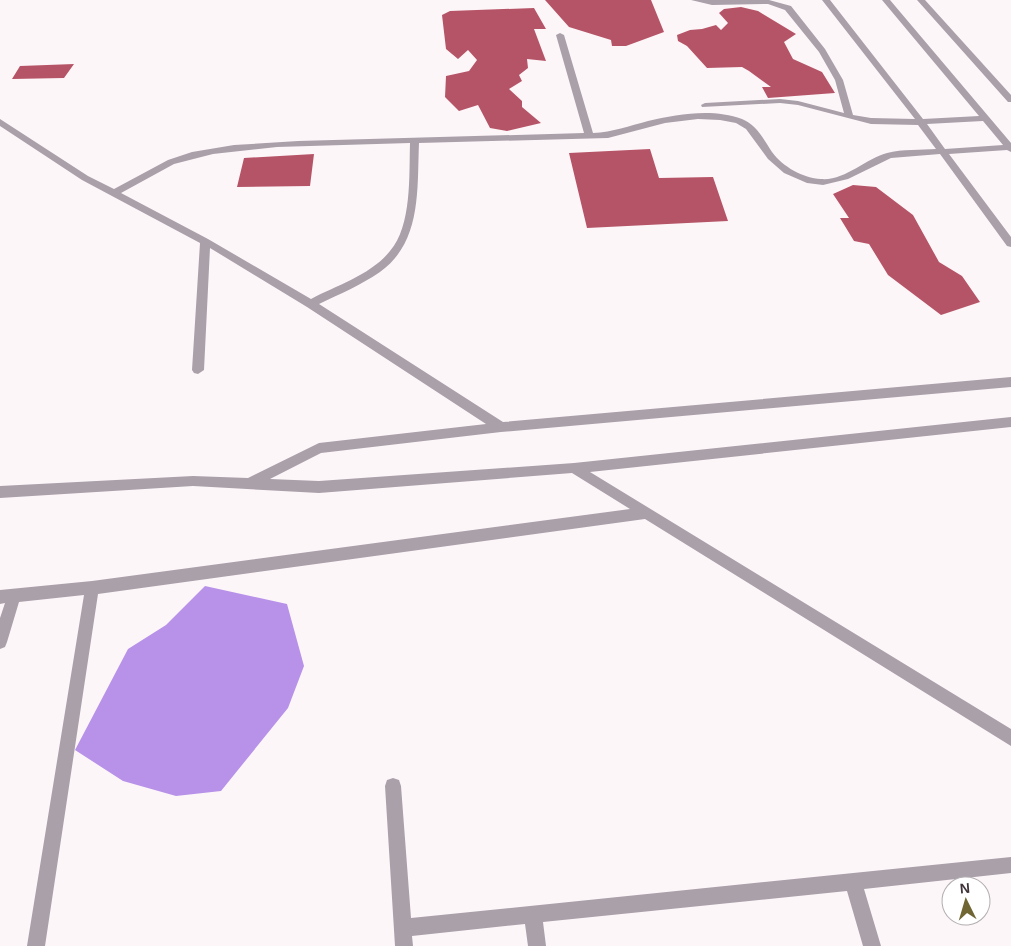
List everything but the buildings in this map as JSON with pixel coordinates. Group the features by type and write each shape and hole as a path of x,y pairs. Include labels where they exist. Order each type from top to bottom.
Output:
{"street":[{"path":"695,0 712,3 768,2 788,8 822,51 840,80 849,117"},
{"path":"826,0 944,151 1011,244"},
{"path":"886,0 1010,148"},
{"path":"921,0 1011,100"},
{"path":"560,35 590,135"},
{"path":"705,105 780,101 798,102 849,117 880,121 921,122 983,118"},
{"path":"114,193 170,162 202,154 284,144 622,133 656,122 712,117 740,121 754,131 776,163 810,182 837,181 878,159 890,155 1010,148"},
{"path":"0,122 85,178 205,240 311,304 501,427"},
{"path":"311,304 375,270 395,254 399,248 409,220 415,140"},
{"path":"198,370 205,240"},
{"path":"251,484 319,448 501,427 1011,382"},
{"path":"0,492 192,480 319,487 574,468 1011,422"},
{"path":"574,468 1011,738"},
{"path":"0,642 7,596 92,588 646,513"},
{"path":"36,946 92,588"},
{"path":"392,786 404,946"},
{"path":"403,928 1011,864"},
{"path":"853,881 872,946"},
{"path":"533,914 537,946"}],"shaded area":[{"path":"205,586 287,604 304,666 288,708 221,791 176,796 123,781 75,750 128,649 166,625"}]}
